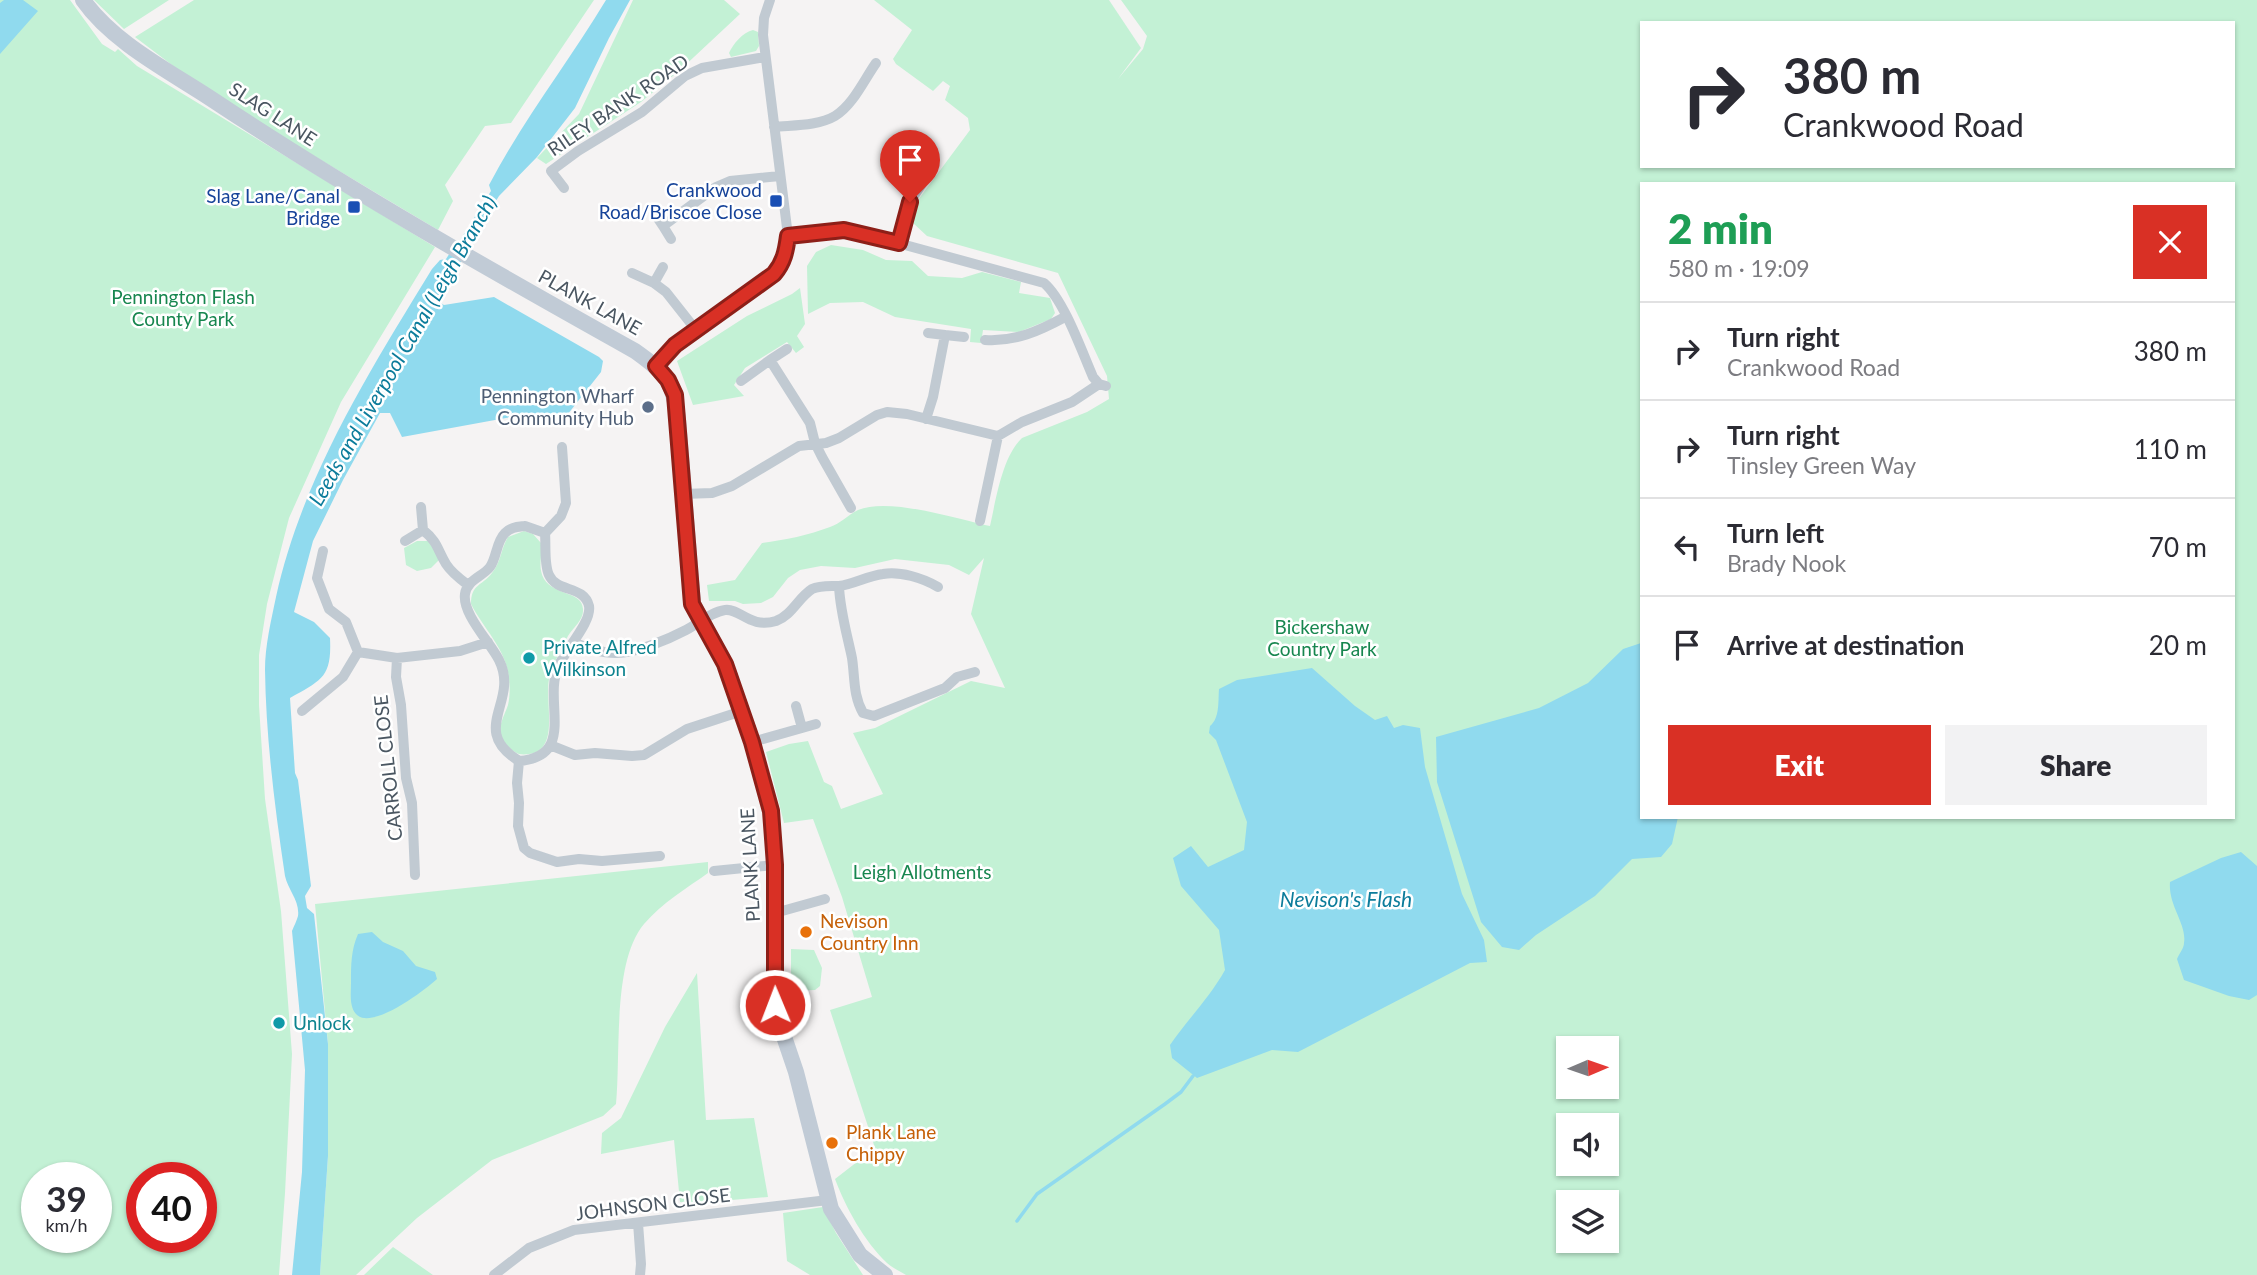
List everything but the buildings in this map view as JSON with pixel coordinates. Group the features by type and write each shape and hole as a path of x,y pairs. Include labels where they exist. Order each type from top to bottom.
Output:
{"street":[{"name":"SLAG LANE","path":"83,0 121,39 133,47 284,147 472,258"},
{"path":"656,366 675,345 774,274 786,252 788,236 765,57 764,18 770,0"},
{"name":"RILEY BANK ROAD","path":"564,187 551,171 642,112 685,76 702,68 765,57"},
{"path":"774,127 820,121 834,116 845,107 876,63"},
{"path":"663,226 716,187 730,181 779,176"},
{"path":"899,243 910,202 927,176"},
{"path":"655,214 671,239"},
{"path":"683,495 712,493 732,486 799,446 826,443 839,438 877,415 887,412 926,418 998,436 1022,422 1072,402 1103,385 1093,377 1052,289 1044,283 844,230 788,236"},
{"name":"PLANK LANE","path":"472,258 635,351 656,366 668,380 675,395 692,604 725,664 752,742 771,811 775,865 775,1005 796,1072 831,1209 860,1255 884,1275"},
{"path":"654,282 663,267"},
{"path":"632,274 654,282 666,292 696,330"},
{"path":"985,340 1002,341 1032,334 1065,317"},
{"path":"928,332 964,337"},
{"path":"926,418 933,397 945,335"},
{"path":"741,381 787,349"},
{"path":"770,360 810,423 815,443 831,476 852,508"},
{"path":"980,522 998,436"},
{"path":"545,533 525,526 512,528 503,535 492,565 468,585 465,596 467,608 500,662 505,688 496,719 496,741 503,750 519,761 539,757 550,745 555,733 553,684 557,668 589,613 588,602 577,592 556,586 545,564 545,533 561,516 566,503 562,447"},
{"path":"421,507 423,530 440,548 447,566 468,585"},
{"path":"405,541 423,530"},
{"path":"323,551 317,578 329,609 346,622 358,652"},
{"path":"573,642 616,653 635,650 659,642 725,610 758,623 773,622 785,617 812,589 854,584 883,574 892,573 929,582 938,587"},
{"path":"839,586 856,701 863,713 874,716 945,688 957,677 975,672"},
{"path":"358,652 397,658 460,651 488,642"},
{"path":"302,711 343,677 358,652"},
{"name":"CARROLL CLOSE","path":"397,658 396,677 401,705 406,778 412,803 415,875"},
{"path":"796,706 802,728"},
{"path":"550,745 575,755 644,755 687,729 741,710"},
{"path":"752,742 816,724"},
{"path":"519,761 518,827 524,848 540,858 557,862 579,859 602,861 639,852 660,856"},
{"path":"714,871 775,865"},
{"path":"775,913 825,899"},
{"name":"JOHNSON CLOSE","path":"494,1275 529,1248 574,1230 828,1200"},
{"path":"638,1223 640,1275"}],"green space":[{"name":"Pennington Flash County Park","path":"0,0 70,0 102,44 115,52 118,49 137,66 435,247 341,402 289,518 267,604 259,655 265,799 281,911 292,1054 279,1275 0,1275"},
{"path":"94,0 169,0 124,29"},
{"path":"194,0 594,0 511,123 485,126 445,185 453,201 438,230 209,93 135,37"},
{"path":"633,0 724,0 740,14 641,102 546,164 537,158 579,114"},
{"name":"Bickershaw Country Park","path":"874,0 1109,0 1141,48 1118,79 1143,49 1147,36 1121,0 2257,0 2257,1275 906,1275 887,1263 856,1224 835,1179 875,1148 830,1010 872,997 842,897 813,819 784,823 766,752 808,741 824,782 832,786 841,809 883,794 853,733 875,728 971,681 1005,688 971,614 984,558 969,575 949,565 895,559 855,568 821,566 800,570 788,578 773,597 761,603 709,601 707,585 735,580 762,543 822,530 858,510 871,507 923,510 990,526 997,492 1009,456 1022,438 1087,412 1109,399 1107,376 1058,273 927,236 913,223 918,200 970,130 968,118 945,100 950,86 943,81 933,91 893,59 912,30"},
{"path":"753,30 758,32 759,46 756,51 731,57 729,53 736,42"},
{"path":"831,245 863,250 886,260 912,261 928,276 962,278 982,272 1021,282 1019,293 1050,298 1055,313 1051,319 1019,332 983,330 981,343 970,342 971,329 895,317 863,302 830,303 808,314 807,266 816,252"},
{"path":"800,288 805,324 797,336 804,347 796,353 787,342 745,368 734,385 744,396 693,405 677,361 747,316"},
{"path":"524,531 533,534 541,543 541,570 544,579 555,588 578,599 583,609 582,617 568,636 550,675 549,730 546,740 542,748 534,753 523,754 510,748 501,736 500,727 509,695 507,668 499,649 471,604 471,597 475,589 495,569 508,537"},
{"path":"417,541 430,541 439,560 431,568 417,571 406,565 404,548"},
{"path":"708,862 708,873 659,909 644,924 634,941 622,984 616,1104 603,1116 492,1160 417,1218 356,1275 320,1275 328,1156 328,1044 315,904"},
{"path":"791,949 814,950 822,968 820,986 815,990 791,991"},
{"path":"697,973 706,1120 754,1118 768,1197 680,1202 674,1140 601,1154 602,1133 621,1118 665,1027"},
{"path":"823,1207 863,1275 810,1275 787,1261 783,1213"},
{"path":"393,1247 433,1275 364,1275"}],"water":[{"path":"4,0 23,0 38,11 0,54 0,3"},
{"name":"Leeds and Liverpool Canal (Leigh Branch)","path":"606,0 630,0 575,108 537,157 499,196 466,249 458,269 438,298 444,305 494,297 599,357 603,361 601,372 560,424 552,426 528,414 402,437 390,413 380,413 313,541 294,612 314,622 330,638 330,651 326,670 317,682 290,698 295,773 311,886 305,896 307,908 314,914 328,1044 328,1156 320,1275 292,1275 302,1172 305,1070 292,931 298,911 285,876 267,722 265,661 276,597 302,510 340,427 362,387 432,269 440,260 446,259 459,242 491,191 489,185 516,138"},
{"name":"Nevison's Flash","path":"1640,643 1640,819 1678,819 1672,844 1661,857 1632,859 1595,896 1536,935 1519,950 1502,947 1481,922 1437,782 1436,737 1539,708 1588,683 1623,649"},
{"name":"Nevison's Flash","path":"1312,668 1375,720 1387,716 1394,728 1403,725 1420,728 1425,767 1462,894 1484,940 1487,962 1470,963 1298,1052 1272,1050 1197,1078 1172,1058 1170,1045 1225,970 1219,930 1181,886 1173,858 1191,846 1208,867 1244,850 1247,822 1216,740 1209,733 1217,714 1219,689 1237,680"},
{"path":"2241,852 2257,866 2257,995 2249,1000 2184,980 2177,959 2183,947 2183,929 2170,891 2170,882 2221,858"},
{"path":"372,932 383,942 403,951 416,966 435,972 437,979 385,1014 363,1018 356,1014 351,1003 352,958 358,934"}],"waterway":[{"path":"1017,1221 1037,1194 1181,1092 1193,1076"}],"place":[{"name":"Crankwood Road/Briscoe Close","path":"776,201"},
{"name":"Slag Lane/Canal Bridge","path":"354,207"},
{"name":"Pennington Wharf Community Hub","path":"648,407"},
{"name":"Private Alfred Wilkinson","path":"529,658"},
{"name":"Nevison Country Inn","path":"806,932"},
{"name":"Unlock","path":"279,1023"},
{"name":"Plank Lane Chippy","path":"832,1143"}],"route":[{"path":"775,1005 775,865 771,811 752,742 725,664 692,604 675,395 668,380 656,366 675,345 774,274 782,263 788,236 844,230 899,243 910,202"}],"park label":[{"name":"Leigh Allotments","path":"922,872"}]}
